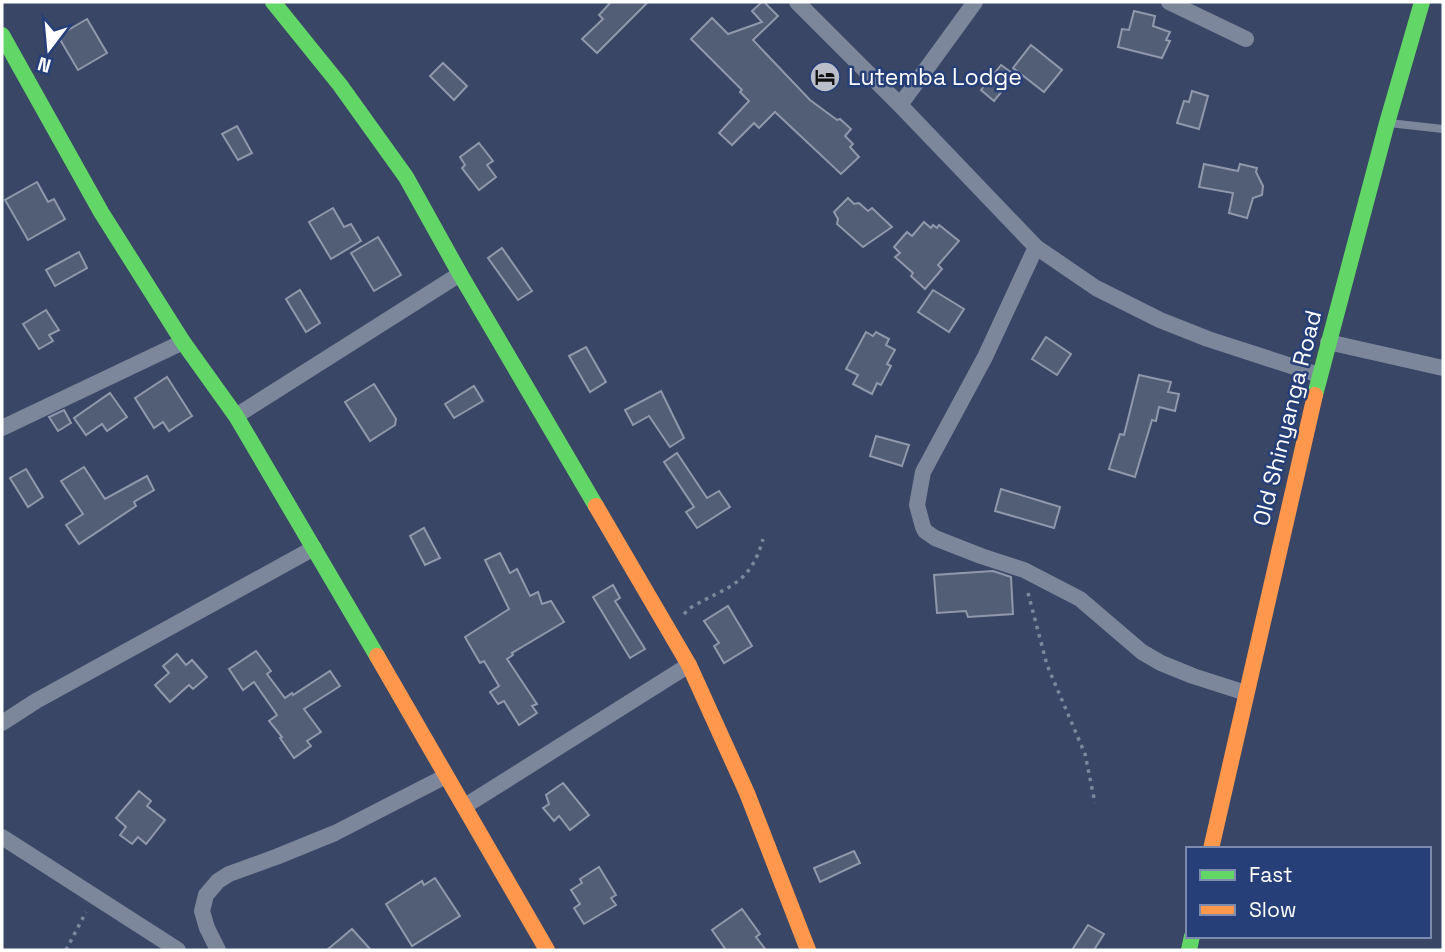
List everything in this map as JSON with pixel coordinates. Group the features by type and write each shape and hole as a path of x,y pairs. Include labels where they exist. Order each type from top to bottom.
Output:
{"street":[{"path":"273,2 340,85 406,177 689,665 747,793 808,950"},
{"path":"797,2 1036,247 1096,288 1160,320 1208,339 1319,375"},
{"path":"900,105 975,2"},
{"path":"1169,2 1247,39"},
{"name":"Old Shinyanga Road","path":"1211,847 1319,375 1422,2"},
{"path":"2,35 101,212 183,342 236,416 547,950"},
{"path":"1036,247 985,357 923,472 917,505 923,527 934,538 1024,570 1080,599 1142,652 1161,663 1246,693"},
{"path":"236,416 460,274"},
{"path":"2,428 183,342"},
{"path":"1328,342 1443,368"},
{"path":"2,723 83,675 314,548"},
{"path":"465,806 689,665"},
{"path":"218,950 202,911 205,895 218,881 229,874 335,834 446,776"},
{"path":"2,837 178,950"}],"lane":[{"path":"1387,123 1443,130"}],"path":[{"path":"673,638 685,611 744,577 756,559 762,539"},
{"path":"1024,570 1047,665 1082,745 1095,803"},
{"path":"66,950 93,896"}],"building":[{"path":"611,2 648,2 597,53 582,39 603,19 599,15"},
{"path":"762,2 778,16 753,40 810,100 851,129 845,136 853,144 850,147 859,157 841,174 775,112 759,128 754,123 732,145 719,133 749,101 740,92 742,90 691,39 712,18 728,34 762,22 752,11"},
{"path":"1134,11 1155,16 1153,26 1170,32 1166,40 1170,41 1162,58 1118,47 1122,29 1129,30"},
{"path":"87,19 107,53 78,70 58,36"},
{"path":"1031,45 1062,70 1044,92 1013,68"},
{"path":"443,63 467,86 454,100 430,76"},
{"path":"1001,65 1015,75 994,101 981,90"},
{"path":"1192,91 1208,96 1199,129 1177,123 1184,101 1189,102"},
{"path":"237,126 252,153 238,160 222,134"},
{"path":"479,143 493,161 487,165 496,177 479,190 462,168 465,165 460,157"},
{"path":"1204,164 1238,171 1240,164 1257,168 1256,172 1263,186 1262,195 1253,198 1247,218 1229,213 1233,193 1199,187"},
{"path":"37,182 48,202 54,199 65,219 28,240 5,200"},
{"path":"848,198 868,211 872,208 892,227 863,247 837,224 838,219 834,212"},
{"path":"333,208 344,227 351,224 361,241 331,259 309,222"},
{"path":"924,222 931,228 933,225 937,228 939,225 959,241 938,265 942,269 925,289 911,276 913,273 895,257 900,253 894,247 907,232 912,236"},
{"path":"378,237 401,275 374,291 351,253"},
{"path":"502,248 532,291 518,300 488,258"},
{"path":"79,252 87,268 55,286 46,270"},
{"path":"300,290 320,323 306,332 286,299"},
{"path":"933,290 964,309 949,332 918,312"},
{"path":"46,310 59,330 49,335 53,341 39,349 23,324"},
{"path":"866,332 873,336 876,332 889,339 886,345 895,350 887,364 891,366 881,385 877,383 872,394 853,384 858,375 846,369"},
{"path":"1046,337 1071,354 1057,375 1032,359"},
{"path":"586,347 606,382 590,392 569,356"},
{"path":"1139,375 1171,382 1168,392 1179,394 1175,411 1159,407 1156,421 1152,420 1135,477 1109,469 1120,434 1124,435"},
{"path":"167,377 192,416 169,431 163,422 154,428 135,398"},
{"path":"374,384 396,419 395,425 370,441 345,402"},
{"path":"474,386 483,401 454,418 445,404"},
{"path":"661,391 684,438 670,447 649,416 633,425 625,410"},
{"path":"110,393 127,417 107,431 102,424 86,435 74,418"},
{"path":"64,410 71,423 58,431 49,417"},
{"path":"876,436 909,445 902,466 870,456"},
{"path":"677,453 707,498 719,491 730,507 697,528 686,512 694,507 664,462"},
{"path":"84,467 105,499 147,476 154,490 134,502 136,506 79,544 66,525 83,514 61,481"},
{"path":"26,469 43,497 28,507 10,478"},
{"path":"1001,489 1060,507 1054,528 995,511"},
{"path":"424,528 440,558 425,565 410,536"},
{"path":"500,553 510,573 517,569 530,596 538,592 542,604 551,601 564,622 512,653 507,659 537,704 532,706 537,713 519,725 504,701 498,704 490,692 499,686 484,661 480,663 465,637 509,609 485,560"},
{"path":"993,571 1011,577 1013,614 968,617 966,611 937,613 934,575"},
{"path":"613,585 620,598 615,601 645,649 630,658 593,597"},
{"path":"728,606 752,646 724,663 714,646 719,643 704,621"},
{"path":"256,651 271,671 267,674 285,698 330,671 340,686 304,709 321,732 307,741 311,746 294,758 269,721 277,715 254,682 243,690 229,669"},
{"path":"177,654 186,665 192,660 207,677 193,689 189,685 170,702 155,685 169,673 163,666"},
{"path":"563,783 589,815 570,830 559,816 554,821 543,808 549,804 546,795"},
{"path":"139,791 151,801 147,806 165,820 146,844 138,837 132,844 120,835 126,827 116,818"},
{"path":"854,851 860,863 820,882 814,868"},
{"path":"599,867 616,895 611,898 616,905 584,924 574,908 580,904 571,890 582,883 580,879"},
{"path":"435,878 460,916 412,946 386,904 422,881 424,885"},
{"path":"742,909 760,934 756,937 766,950 726,950 712,930"},
{"path":"1088,925 1104,934 1094,950 1072,950"},
{"path":"352,929 371,950 327,950"}],"traffic: fast":[{"path":"273,2 340,85 406,177 596,506"},
{"path":"1315,395 1422,2"},
{"path":"2,35 101,212 183,342 236,416 377,656"},
{"path":"1189,950 1192,938"}],"traffic: slow":[{"path":"1211,847 1315,395"},
{"path":"596,506 689,665 747,793 808,950"},
{"path":"377,656 547,950"}],"place":[{"name":"Lutemba Lodge","path":"825,77"}]}
